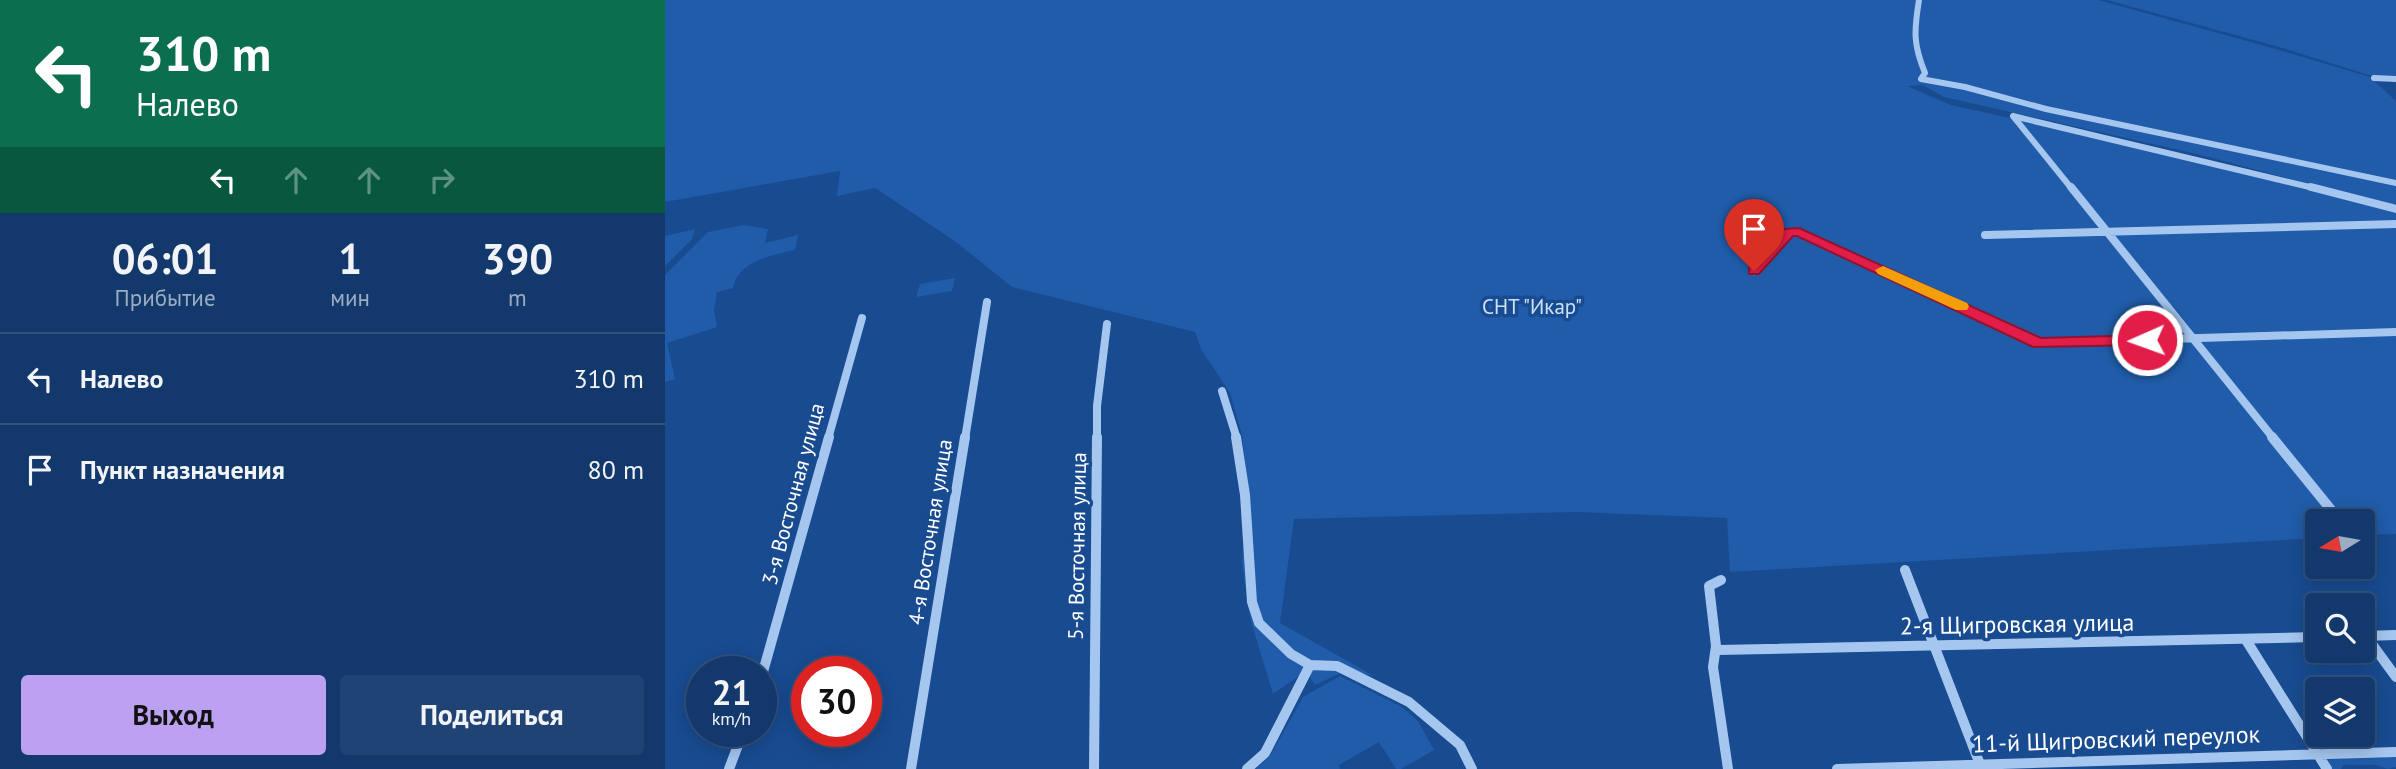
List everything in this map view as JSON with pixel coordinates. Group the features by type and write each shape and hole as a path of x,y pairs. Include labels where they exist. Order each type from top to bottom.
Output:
{"street":[{"path":"1919,0 1914,32 1919,63 1925,73 1921,79 1965,87 2046,109 2396,183"},
{"path":"2374,78 2396,79"},
{"path":"2331,509 2013,116 2214,162 2396,209"},
{"path":"1985,235 2396,224"},
{"path":"1754,271 1789,232 1799,232 2039,343 2396,331"},
{"name":"4-я Восточная улица","path":"911,769 987,302"},
{"name":"3-я Восточная улица","path":"767,656 862,318"},
{"name":"5-я Восточная улица","path":"1094,769 1097,406 1107,324"},
{"path":"1222,391 1231,412 1242,469 1252,602 1259,623 1291,654 1310,666 1337,666 1409,702 1460,744 1472,769"},
{"path":"1905,570 1980,766"},
{"path":"1721,580 1709,586 1708,599 1718,650 1713,667 1728,769"},
{"path":"2375,636 2396,635"},
{"name":"2-я Щигровская улица","path":"1718,650 2305,638"},
{"path":"2246,640 2327,769"},
{"path":"2375,649 2396,677"},
{"path":"1247,769 1265,753 1310,666"},
{"path":"729,769 737,747"},
{"name":"11-й Щигровский переулок","path":"1837,769 2396,752"}],"green space":[{"name":"СНТ \"Икар\"","path":"665,0 2098,0 2370,77 2396,101 2396,207 2197,154 1944,97 1923,85 1907,86 1951,105 2202,160 2396,211 2396,534 2375,535 2375,509 2305,509 2305,539 1730,572 1727,518 1576,512 1294,519 1280,623 1374,676 1345,671 1315,685 1306,671 1273,694 1250,618 1242,563 1248,486 1242,435 1230,393 1201,349 1195,332 1012,287 956,242 875,188 837,196 840,171 665,202"},
{"path":"2107,0 2396,0 2396,77 2372,76 2279,47"},
{"path":"744,225 768,229 765,243 798,235 795,250 749,265 736,279 733,288 717,292 714,310 717,327 667,343 675,379 665,382 665,275 708,232"},
{"path":"695,229 692,239 665,266 665,236"},
{"path":"955,278 952,291 916,297 920,284"},
{"path":"1340,676 1402,707 1418,721 1434,750 1401,769 1396,769 1379,742 1339,765 1340,769 1256,769 1270,756 1303,697"},
{"path":"2396,755 2396,767 2388,769 2376,765 2343,765 2341,769 2331,769 2327,762 2330,756"}],"slow traffic":[{"path":"1883,270 1962,306"}],"route":[{"path":"1754,271 1789,232 1799,232 2039,343 2147,340"}]}
